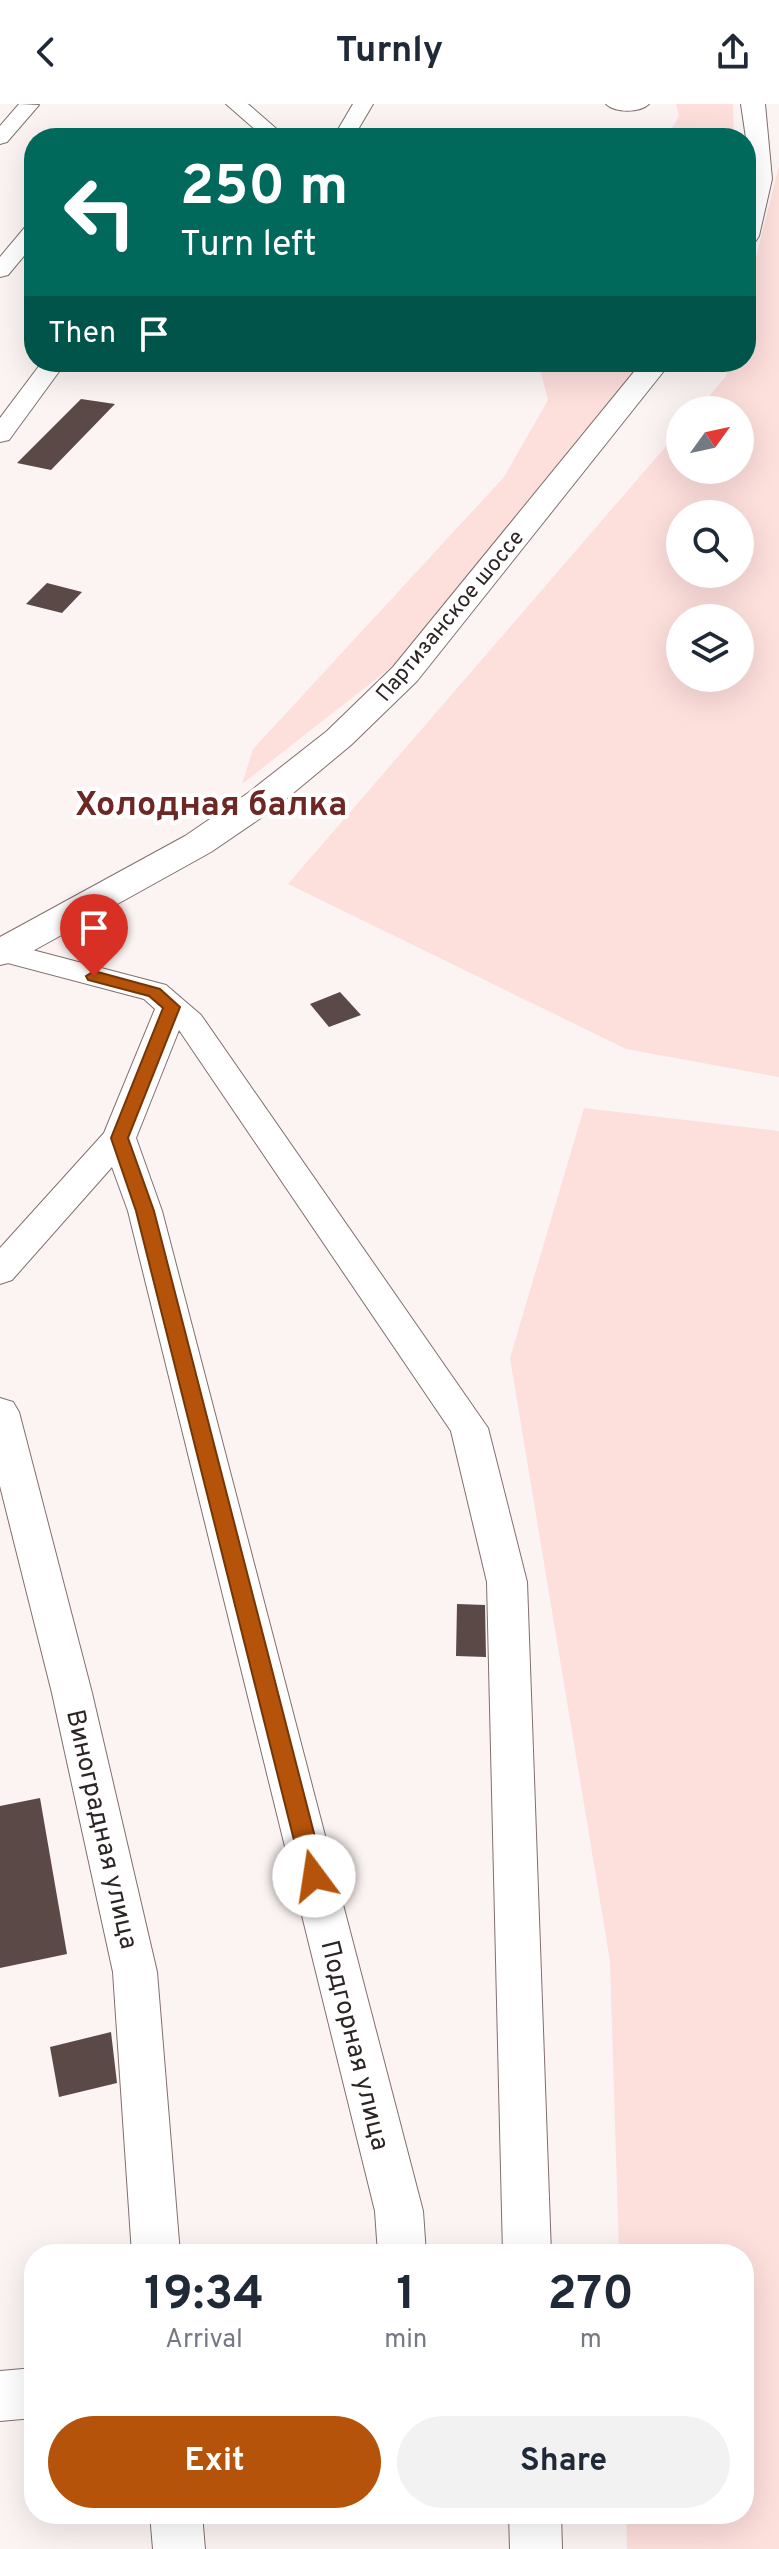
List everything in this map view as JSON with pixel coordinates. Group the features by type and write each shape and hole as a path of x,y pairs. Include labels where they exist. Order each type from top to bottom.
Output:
{"main road":[{"path":"753,104 755,128"},
{"path":"756,142 759,179 756,192"},
{"name":"Партизанское шоссе","path":"1,952 198,844 261,801 339,738 405,674 649,372"}],"street":[{"path":"236,104 265,128"},
{"path":"349,128 363,104"},
{"path":"616,104 639,104"},
{"path":"0,138 29,105"},
{"path":"0,270 24,242"},
{"path":"0,435 47,372"},
{"path":"1,952 155,992 190,1022 469,1428 507,1582 527,2244"},
{"path":"0,1271 119,1138 172,1007"},
{"name":"Подгорная улица","path":"119,1138 153,1241 399,2211 401,2244"},
{"name":"Виноградная улица","path":"0,1412 72,1693 135,1972 155,2244"},
{"path":"0,2396 24,2394"},
{"path":"177,2524 179,2549"},
{"path":"535,2524 536,2549"}],"shaded area":[{"path":"676,104 733,104 734,128 672,128 679,116"},
{"path":"779,166 779,1077 626,1049 288,884 666,446 666,484 754,484 754,396 709,396 727,372 756,372 756,257"},
{"path":"541,372 633,372 566,461 408,654 242,784 253,749 504,477 548,400"},
{"path":"584,1108 779,1131 779,2549 627,2549 626,2524 754,2524 754,2244 619,2244 610,1961 510,1358"}],"building":[{"path":"81,399 115,404 51,470 17,463"},
{"path":"47,583 82,592 62,613 26,604"},
{"path":"340,992 361,1015 329,1027 310,1004"},
{"path":"457,1604 485,1605 486,1657 456,1656"},
{"path":"40,1798 67,1954 0,1968 0,1806"},
{"path":"111,2032 117,2083 59,2097 50,2047"}],"district":[{"name":"Холодная балка","path":"211,803"}],"route":[{"path":"94,976 155,992 172,1007 119,1138 145,1211 314,1876"}]}
